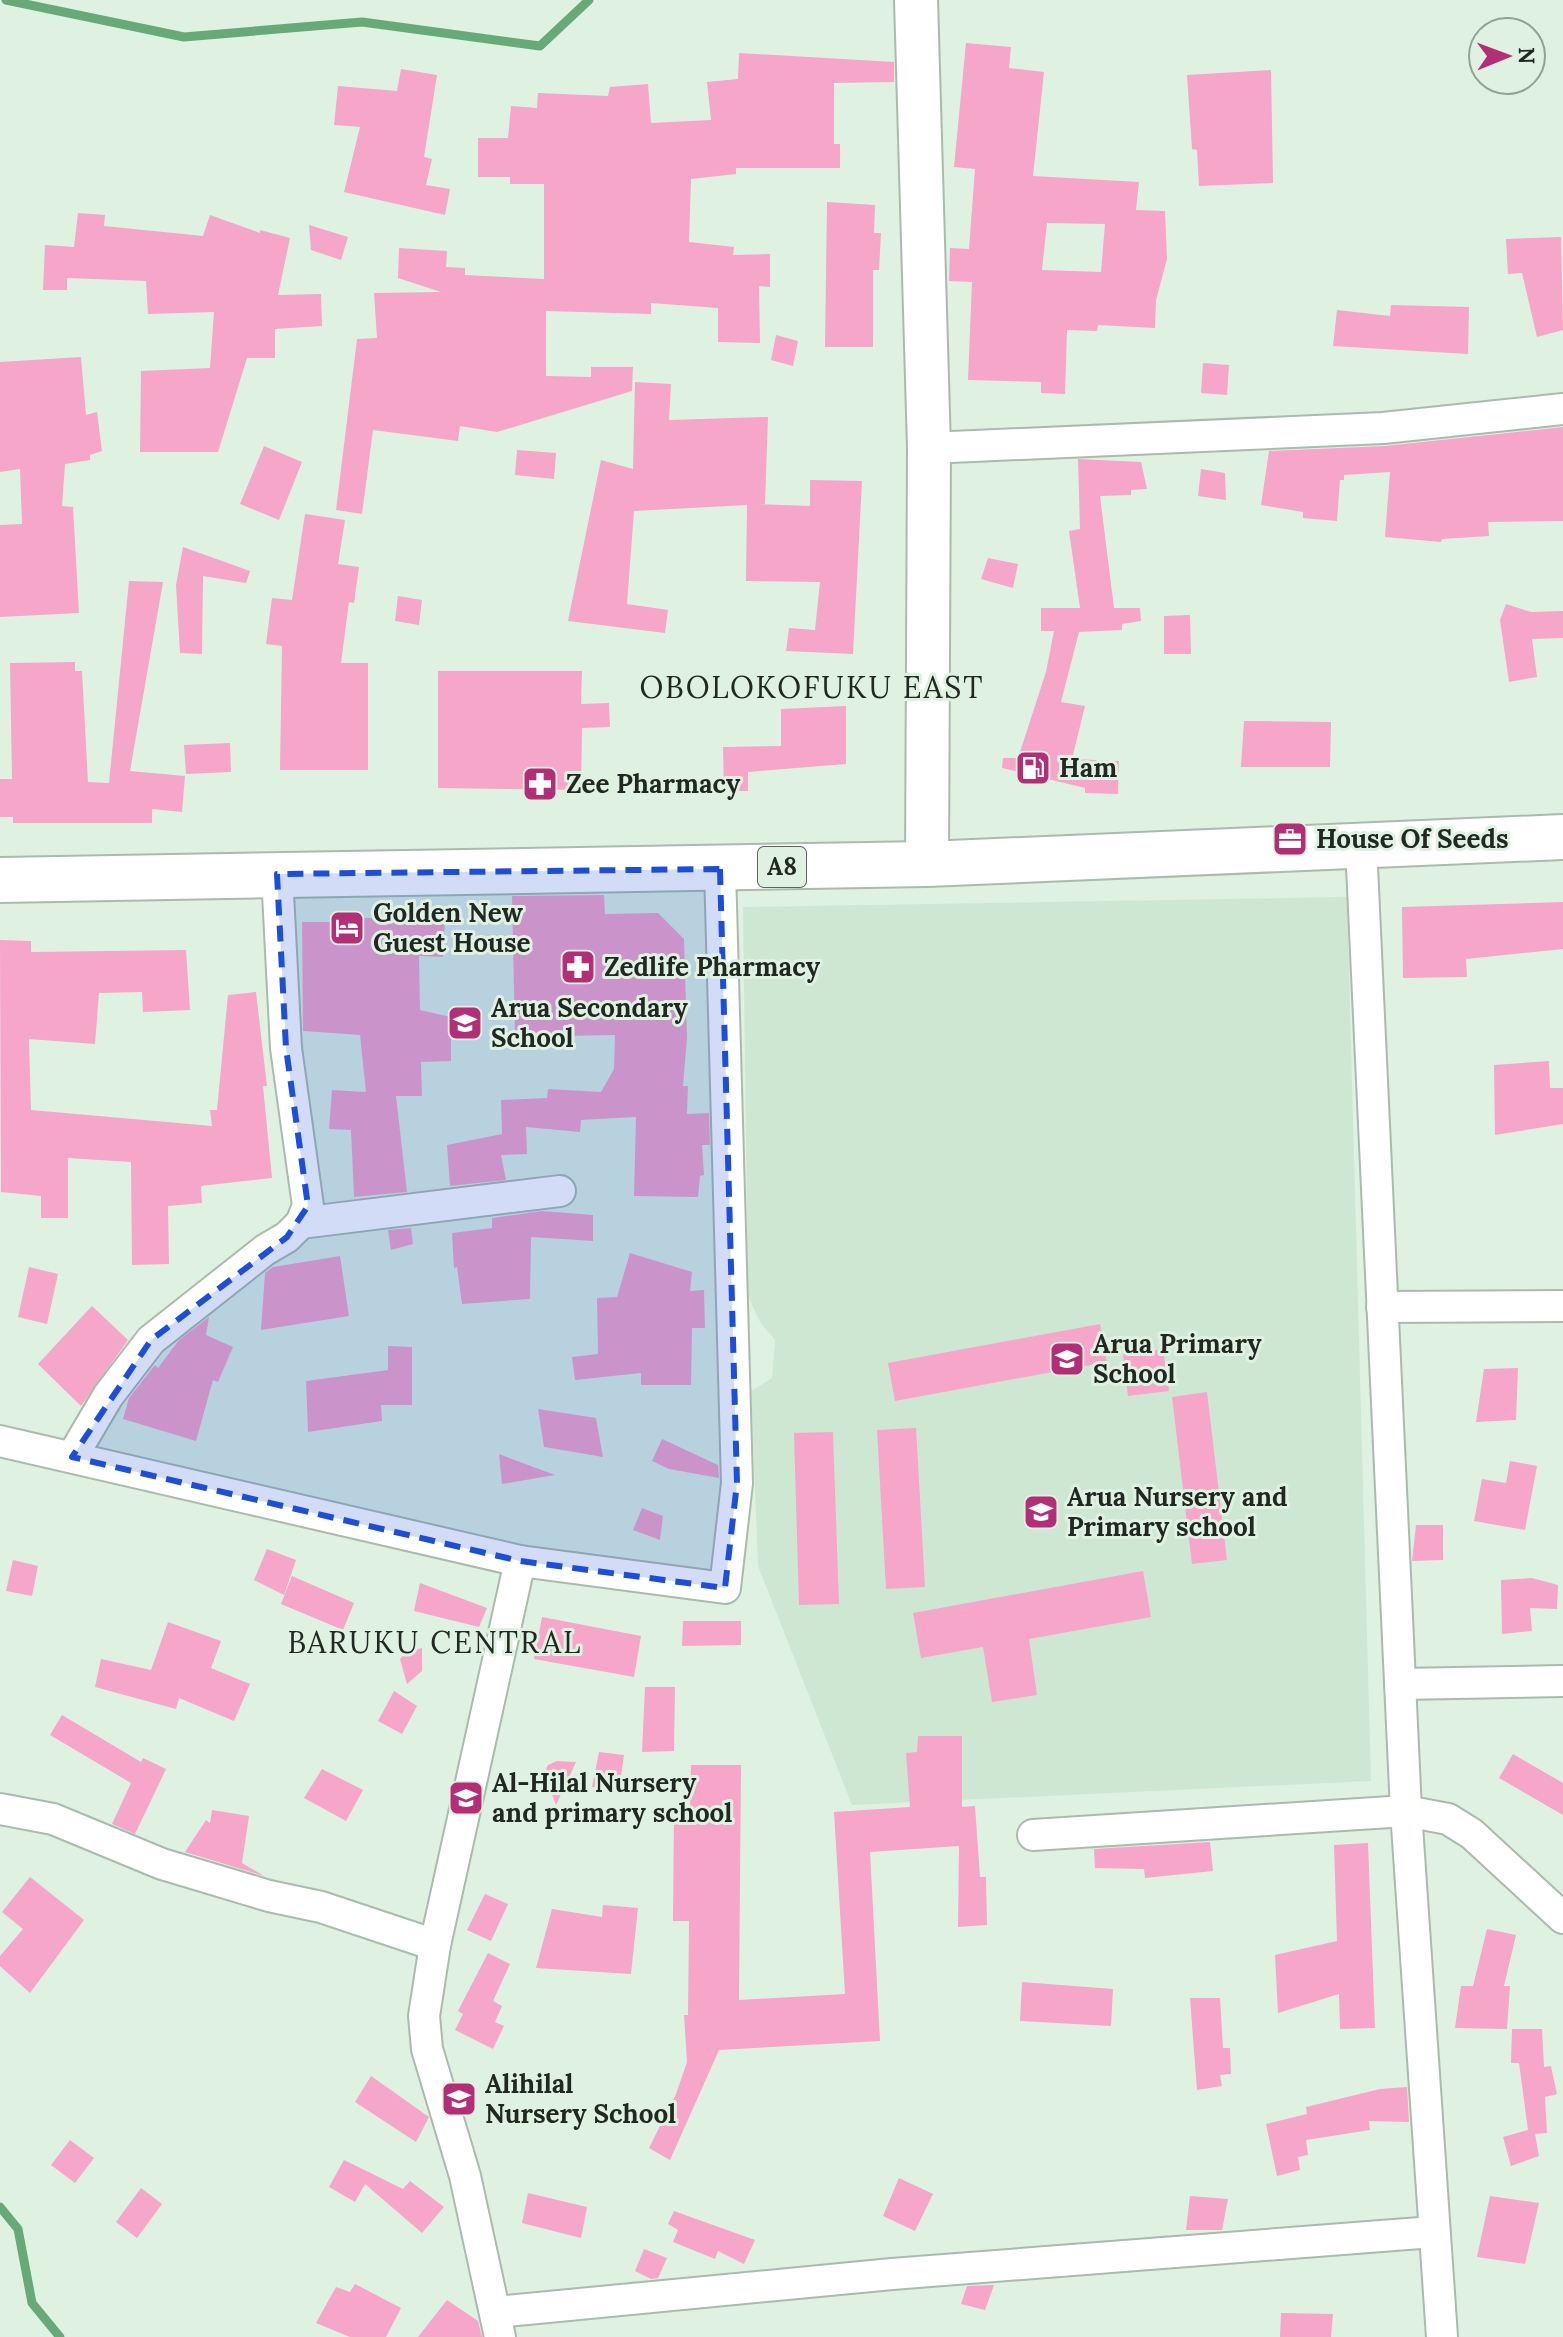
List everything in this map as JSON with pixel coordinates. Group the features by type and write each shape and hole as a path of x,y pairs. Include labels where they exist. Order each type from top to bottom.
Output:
{"main road":[{"name":"A8","path":"0,880 927,864 1563,837"}],"street":[{"path":"916,0 929,448 927,864"},
{"path":"929,448 1383,428 1563,409"},
{"path":"1361,845 1406,1811 1442,2337"},
{"path":"0,1441 520,1561 725,1588 737,1483 720,869"},
{"path":"72,1457 108,1396 151,1340 301,1223 308,1206 286,1048 277,874"},
{"path":"301,1223 560,1191"},
{"path":"1382,1307 1563,1306"},
{"path":"520,1561 435,1945 424,2016 427,2049 465,2176 498,2324 892,2274 1433,2232"},
{"path":"1400,1684 1563,1681"},
{"path":"0,1809 53,1819 162,1864 269,1896 321,1907 435,1945"},
{"path":"1033,1835 1406,1811 1448,1819 1472,1834 1563,1918"}],"highlighted area":[{"path":"720,869 737,1483 725,1588 520,1561 72,1457 151,1340 287,1237 308,1206 286,1048 277,874"}],"shaded area":[{"name":"Arua Primary School","path":"1347,897 1371,1781 852,1805 758,1566 751,1391 772,1378 775,1340 760,1322 748,1296 743,907"}],"building":[{"path":"966,43 1011,47 1009,68 1044,72 1033,176 1139,182 1136,210 1165,211 1167,259 1156,300 1155,328 1098,325 1097,331 1067,330 1065,394 1041,393 1041,382 968,380 972,282 949,281 950,248 969,249 975,169 954,167","holes":["1047,223 1105,224 1101,272 1042,270"]},
{"path":"739,53 894,62 894,82 834,83 834,144 840,144 840,168 736,168 736,174 691,179 689,242 734,247 733,255 770,254 770,287 759,286 760,343 718,342 718,308 651,303 651,314 546,311 546,376 591,377 591,367 633,367 632,391 497,432 460,426 458,441 373,430 362,514 336,510 357,339 377,338 374,293 441,292 398,278 399,248 447,251 446,267 465,268 465,275 544,279 544,184 510,184 510,177 478,177 478,138 508,138 511,106 537,108 538,93 608,96 610,87 648,84 651,123 711,120 707,82 738,79"},
{"path":"401,69 437,75 424,157 432,159 426,185 450,189 445,215 344,192 360,127 334,125 338,86 397,91"},
{"path":"1271,70 1273,183 1199,186 1197,150 1192,149 1187,75"},
{"path":"827,202 875,205 874,233 881,233 879,270 873,270 873,347 825,347"},
{"path":"78,213 105,215 104,226 203,236 210,215 260,233 260,230 290,238 278,295 321,294 322,326 275,329 275,358 247,358 218,452 140,452 141,371 210,368 214,312 148,314 146,281 67,278 67,290 43,290 45,245 74,247"},
{"path":"309,225 348,237 341,260 311,250"},
{"path":"1561,237 1563,330 1537,337 1522,273 1508,274 1506,239"},
{"path":"1391,305 1469,307 1468,354 1333,346 1337,310 1390,316"},
{"path":"776,335 798,341 793,366 771,360"},
{"path":"81,357 86,415 97,412 102,451 90,455 90,460 65,464 62,506 73,507 79,613 0,617 0,525 22,524 20,469 0,472 0,362"},
{"path":"1203,363 1229,365 1227,395 1201,393"},
{"path":"635,382 671,384 669,420 768,417 765,504 757,504 810,506 810,480 862,481 853,654 786,651 789,628 815,630 820,582 746,581 747,505 634,511 627,604 668,610 665,633 568,621 601,460 633,469"},
{"path":"1563,427 1563,521 1488,522 1489,536 1442,539 1441,542 1385,537 1390,472 1344,475 1344,480 1340,480 1337,521 1303,518 1303,512 1261,505 1269,451 1385,446"},
{"path":"264,446 302,462 279,520 240,504"},
{"path":"517,450 556,453 554,479 515,475"},
{"path":"1078,459 1141,462 1147,489 1131,490 1131,495 1100,496 1114,608 1140,608 1141,621 1122,624 1122,630 1079,632 1061,702 1085,706 1072,759 1119,761 1118,794 1085,793 1085,788 1002,768 1003,758 1018,758 1046,672 1054,631 1041,631 1041,608 1080,608 1069,531 1080,529"},
{"path":"1201,469 1225,473 1226,500 1198,496"},
{"path":"305,514 345,520 338,564 359,567 354,603 349,602 341,663 368,663 368,770 280,770 282,646 266,644 272,598 292,600"},
{"path":"183,547 250,571 246,583 203,576 202,654 180,653 176,585"},
{"path":"988,558 1018,564 1013,588 981,579"},
{"path":"129,581 163,582 130,771 185,776 182,812 152,809 152,823 13,823 13,817 0,817 0,779 12,779 10,663 75,662 75,671 82,671 88,782 109,783"},
{"path":"398,596 422,600 419,625 395,621"},
{"path":"1506,604 1531,612 1563,611 1563,638 1532,639 1537,677 1509,682 1500,620"},
{"path":"1190,615 1191,654 1164,654 1164,616"},
{"path":"438,671 582,671 581,704 609,703 610,727 582,728 581,790 438,788"},
{"path":"846,706 846,764 748,772 748,791 724,791 723,747 781,746 781,709"},
{"path":"1244,721 1331,722 1330,767 1241,767"},
{"path":"230,743 231,772 186,774 184,745"},
{"path":"604,895 605,914 658,913 684,939 687,1038 683,1086 688,1086 687,1114 709,1113 710,1145 702,1145 704,1175 700,1176 698,1197 634,1196 636,1117 581,1120 580,1132 526,1127 527,1154 501,1155 506,1180 450,1186 447,1145 502,1134 501,1100 547,1098 548,1089 601,1092 614,1069 615,1035 515,1037 512,896"},
{"path":"1563,902 1563,949 1466,959 1467,977 1403,978 1402,907"},
{"path":"364,918 445,918 443,957 419,956 420,1010 451,1017 451,1061 421,1062 422,1096 396,1096 407,1192 354,1197 351,1130 329,1129 332,1090 366,1092 360,1035 303,1031 302,922 364,922"},
{"path":"0,940 31,941 31,952 186,950 190,1010 143,1012 142,992 99,993 95,1044 29,1039 31,1110 212,1126 210,1110 217,1110 228,995 256,992 267,1086 263,1086 272,1178 201,1186 202,1203 168,1206 169,1264 132,1265 131,1162 68,1158 68,1218 41,1218 41,1196 1,1192"},
{"path":"1549,1061 1550,1088 1563,1088 1563,1124 1495,1135 1494,1065"},
{"path":"542,1211 593,1215 593,1241 531,1237 530,1299 462,1304 457,1267 454,1268 452,1233 492,1228 492,1218"},
{"path":"411,1228 413,1244 391,1250 388,1230"},
{"path":"630,1253 692,1272 690,1291 704,1290 705,1328 692,1328 691,1385 641,1385 641,1373 575,1380 572,1357 598,1354 597,1298 617,1297"},
{"path":"340,1256 349,1316 261,1330 265,1273 273,1267"},
{"path":"29,1267 58,1274 47,1324 18,1317"},
{"path":"92,1306 128,1340 81,1406 38,1364"},
{"path":"209,1317 206,1335 233,1347 218,1382 213,1380 196,1441 123,1419 129,1398 155,1365 158,1368 179,1340"},
{"path":"1100,1324 1107,1362 895,1401 888,1363"},
{"path":"388,1346 412,1347 412,1405 381,1405 382,1421 308,1432 306,1381 388,1370"},
{"path":"1163,1349 1169,1391 1128,1396 1123,1354"},
{"path":"1518,1368 1516,1420 1476,1422 1484,1369"},
{"path":"1207,1392 1227,1560 1192,1564 1172,1397"},
{"path":"538,1409 596,1418 603,1457 544,1447"},
{"path":"916,1428 925,1587 886,1589 877,1430"},
{"path":"833,1432 839,1604 799,1605 794,1433"},
{"path":"662,1439 718,1465 719,1478 669,1469 652,1461"},
{"path":"499,1454 555,1475 502,1484"},
{"path":"1510,1461 1537,1466 1525,1530 1474,1521 1482,1479 1506,1483"},
{"path":"642,1508 663,1516 660,1540 633,1530"},
{"path":"1416,1525 1443,1525 1443,1560 1412,1561"},
{"path":"267,1549 296,1560 284,1595 254,1580"},
{"path":"13,1560 38,1566 32,1596 6,1591"},
{"path":"1143,1571 1151,1617 1029,1639 1037,1695 992,1702 983,1647 921,1658 913,1613"},
{"path":"292,1576 354,1603 343,1630 281,1604"},
{"path":"1532,1578 1558,1585 1557,1609 1530,1608 1532,1631 1502,1634 1501,1580"},
{"path":"420,1583 487,1608 479,1627 414,1611"},
{"path":"542,1617 641,1636 634,1677 534,1659"},
{"path":"683,1621 741,1621 741,1645 682,1646"},
{"path":"168,1622 221,1641 211,1668 250,1684 234,1721 179,1698 176,1709 95,1687 101,1659 151,1670"},
{"path":"422,1648 422,1671 407,1684 400,1659 406,1652"},
{"path":"645,1687 675,1687 674,1751 642,1752"},
{"path":"394,1691 417,1706 402,1734 378,1721"},
{"path":"62,1715 141,1762 143,1758 166,1769 135,1834 112,1824 131,1783 50,1735"},
{"path":"918,1736 962,1736 962,1807 975,1806 980,1877 986,1877 987,1925 958,1927 959,1846 870,1852 880,2041 719,2050 670,2160 649,2148 676,2094 687,2062 684,2015 688,2015 689,1921 673,1921 674,1810 690,1810 691,1765 741,1765 739,2000 845,1994 834,1812 910,1807 906,1753 917,1752"},
{"path":"599,1752 624,1755 619,1791 592,1787"},
{"path":"1513,1754 1563,1783 1563,1815 1499,1778"},
{"path":"557,1761 576,1762 556,1805 544,1774 548,1765"},
{"path":"322,1769 363,1790 346,1821 304,1798"},
{"path":"212,1810 249,1816 242,1863 264,1876 185,1852 206,1820 210,1823"},
{"path":"1210,1842 1213,1871 1145,1878 1144,1869 1095,1868 1094,1849"},
{"path":"1368,1843 1375,2028 1340,2029 1339,1994 1278,2013 1275,1955 1337,1941 1334,1845"},
{"path":"30,1877 84,1920 30,1993 0,1966 0,1956 23,1929 2,1912"},
{"path":"485,1894 508,1904 491,1941 467,1930"},
{"path":"603,1905 638,1908 631,1974 536,1968 552,1909 602,1917"},
{"path":"1487,1929 1516,1935 1504,1986 1510,1986 1507,2029 1455,2028 1461,1986 1473,1986"},
{"path":"488,1953 510,1964 493,2001 502,2006 495,2022 504,2026 493,2049 455,2030 463,2014 458,2011"},
{"path":"1022,1982 1113,1989 1111,2026 1020,2021"},
{"path":"1190,1998 1220,1998 1223,2048 1230,2048 1231,2074 1220,2075 1222,2086 1197,2090"},
{"path":"1512,2029 1542,2029 1544,2067 1551,2066 1557,2094 1545,2097 1547,2133 1535,2134 1539,2156 1511,2166 1503,2137 1528,2130 1519,2063 1511,2063"},
{"path":"371,2076 429,2117 416,2142 355,2102"},
{"path":"1407,2087 1409,2122 1369,2121 1370,2130 1306,2140 1308,2155 1298,2157 1300,2170 1277,2176 1266,2124 1307,2114 1306,2107 1380,2089"},
{"path":"70,2140 94,2158 75,2183 51,2165"},
{"path":"344,2160 403,2189 410,2181 444,2207 422,2233 365,2184 355,2202 329,2187"},
{"path":"899,2178 933,2194 915,2231 883,2216"},
{"path":"141,2188 162,2204 137,2238 116,2222"},
{"path":"528,2193 587,2207 581,2238 522,2223"},
{"path":"1190,2196 1228,2199 1222,2230 1186,2230"},
{"path":"1490,2196 1539,2203 1525,2264 1477,2257"},
{"path":"674,2211 755,2240 744,2264 718,2251 715,2259 673,2242 678,2230 668,2224"},
{"path":"644,2249 667,2258 658,2278 651,2279 635,2271"},
{"path":"355,2284 401,2308 386,2337 350,2337 316,2323 336,2287 350,2292"},
{"path":"994,2285 985,2310 961,2304 967,2286"},
{"path":"447,2300 478,2321 482,2337 418,2337"},
{"path":"1281,2313 1333,2314 1331,2337 1280,2337"}],"waterway":[{"path":"6,0 184,37 362,22 540,46 589,0"},
{"path":"0,2207 18,2229 32,2303 60,2337"}],"place":[{"name":"Ham","path":"1033,768"},
{"name":"Zee Pharmacy","path":"540,784"},
{"name":"House Of Seeds","path":"1290,839"},
{"name":"Golden New Guest House","path":"347,928"},
{"name":"Zedlife Pharmacy","path":"578,967"},
{"name":"Arua Secondary School","path":"465,1023"},
{"name":"Arua Primary School","path":"1067,1359"},
{"name":"Arua Nursery and Primary school","path":"1041,1512"},
{"name":"Al-Hilal Nursery and primary school","path":"466,1798"},
{"name":"Alihilal Nursery School","path":"459,2099"}],"district":[{"name":"OBOLOKOFUKU EAST","path":"812,688"},
{"name":"BARUKU CENTRAL","path":"435,1643"}]}
